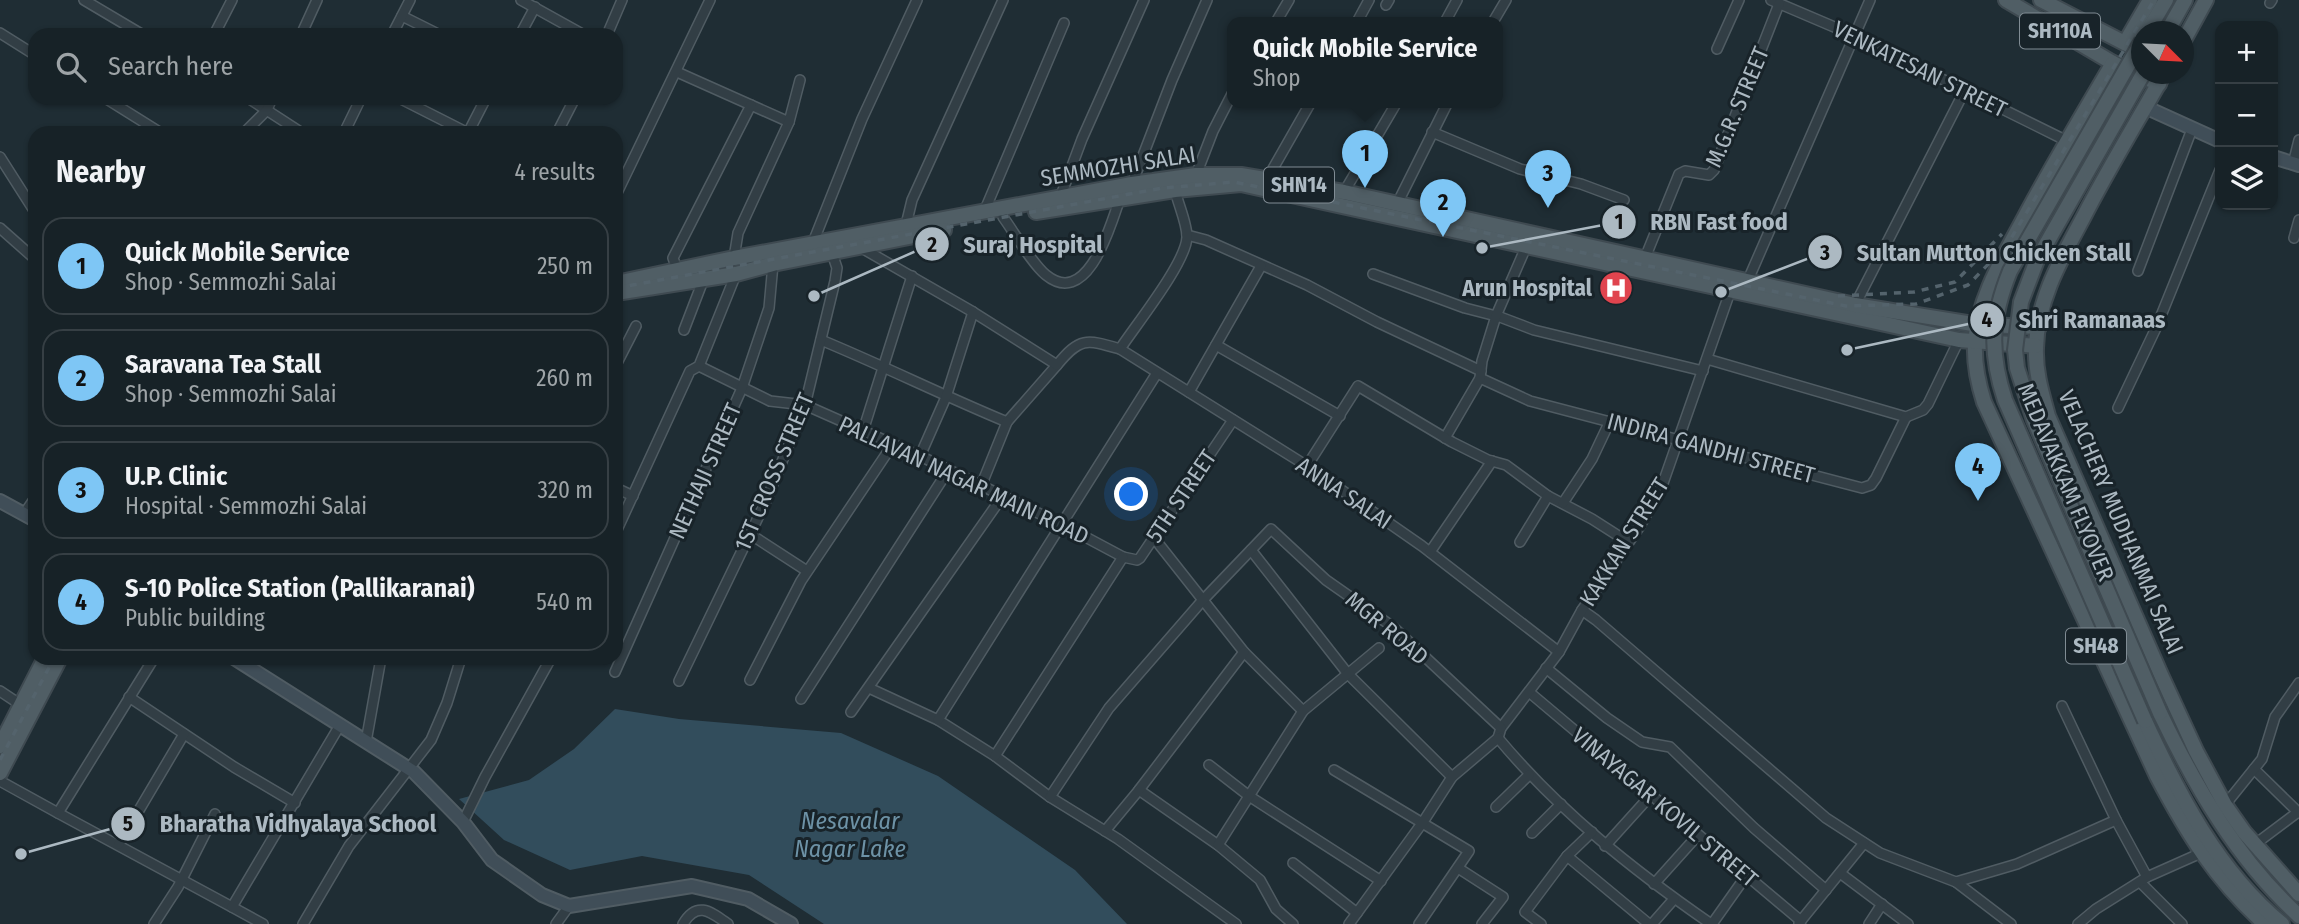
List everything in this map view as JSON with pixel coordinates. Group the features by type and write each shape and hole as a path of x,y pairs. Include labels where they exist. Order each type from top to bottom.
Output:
{"main road":[{"name":"SH110A","path":"2006,0 2113,63 2131,69"},
{"name":"SH110A","path":"2040,0 2131,46"},
{"path":"2125,43 2150,0"},
{"path":"2154,21 2166,0"},
{"path":"2173,21 2185,0"},
{"path":"2194,21 2206,0"},
{"name":"MEDAVAKKAM FLYOVER","path":"2131,59 2010,271 2001,293 1994,323 1993,347 1997,377 2004,400 2145,721 2172,776 2214,848 2241,884 2283,924"},
{"name":"SH48","path":"2113,63 2067,141 1987,293 1975,343 1976,377 1984,402 2145,753 2201,853 2239,901 2265,924"},
{"path":"2137,84 2037,260 2021,302 2015,350 2020,380 2034,420 2181,758 2226,833 2257,873 2299,916"},
{"name":"VELACHERY MUDHANMAI SALAI","path":"2159,84 2075,233 2048,288 2041,310 2036,346 2039,381 2048,416 2164,684 2196,751 2225,805 2254,845 2299,894"},
{"name":"SEMMOZHI SALAI","path":"623,291 734,258 1120,198 1173,184 1196,174 1241,175 1344,192 1855,305 1979,325 2039,327"},
{"name":"SEMMOZHI SALAI","path":"623,282 678,276 704,278 736,274 860,247 984,212 1132,184 1241,184 1959,340 2036,346"},
{"path":"2031,207 2075,233"},
{"path":"0,746 41,665"},
{"path":"0,773 56,665"}],"street":[{"path":"84,0 131,28"},
{"path":"218,28 232,0"},
{"path":"304,28 317,0"},
{"path":"396,28 410,0"},
{"path":"521,0 572,28"},
{"path":"610,28 622,0"},
{"path":"623,181 710,0"},
{"path":"812,245 862,118 917,0"},
{"path":"904,233 912,200 1003,0"},
{"path":"1060,198 1082,139 1144,0"},
{"path":"1132,184 1181,56 1207,0"},
{"path":"1279,17 1289,0"},
{"path":"1360,17 1369,0"},
{"path":"1448,17 1457,0"},
{"path":"1496,17 1506,0"},
{"path":"1717,49 1739,0"},
{"path":"1748,280 1870,0"},
{"name":"VENKATESAN STREET","path":"1775,2 1853,35 2067,141"},
{"name":"M.G.R. STREET","path":"1645,258 1679,174 1685,171 1709,175 1714,170 1775,2"},
{"path":"524,28 535,7"},
{"path":"402,16 426,28"},
{"path":"984,212 1063,23"},
{"path":"0,33 28,51"},
{"path":"677,72 789,122"},
{"path":"734,258 738,233 789,122 800,80"},
{"path":"1855,305 1965,90"},
{"path":"1196,174 1227,104"},
{"path":"116,105 150,126"},
{"path":"259,105 291,126"},
{"path":"251,126 269,105"},
{"path":"347,126 358,105"},
{"path":"413,105 454,126"},
{"path":"472,126 482,105"},
{"path":"561,126 571,105"},
{"path":"678,276 673,258 751,105"},
{"path":"2145,107 2215,139"},
{"path":"1267,180 1308,108"},
{"path":"1344,192 1393,108"},
{"path":"1397,204 1445,108"},
{"path":"2138,271 2192,129"},
{"path":"1432,132 1520,169 1581,184 1624,201"},
{"path":"2278,159 2296,164 2299,140"},
{"path":"0,157 28,201"},
{"path":"2118,408 2156,328 2215,182"},
{"path":"981,486 1007,422 1056,365 1078,344 1093,341 1119,349 1174,270 1187,235 1173,184"},
{"path":"1003,217 1044,274 1056,281 1068,281 1080,278 1100,253 1120,198"},
{"path":"2294,238 2299,220"},
{"path":"0,228 28,253"},
{"name":"INDIRA GANDHI STREET","path":"1187,235 1206,240 1307,285 1530,401 1647,430 1679,442 1862,488 1871,485 1876,478 1906,417"},
{"path":"860,247 973,312 1056,365"},
{"path":"1445,438 1480,374 1496,316 1526,247"},
{"name":"1ST CROSS STREET","path":"679,681 766,501 805,405 835,281 837,268 832,253"},
{"name":"NETHAJI STREET","path":"623,654 742,388 769,308 773,264"},
{"path":"1189,393 1261,266"},
{"path":"623,517 690,371 699,366 736,274"},
{"path":"1373,274 1534,330 1703,371"},
{"path":"863,431 912,276"},
{"path":"684,330 704,278"},
{"name":"KAKKAN STREET","path":"1349,924 1452,777 1500,733 1559,652 1582,610 1629,542 1662,486 1731,289"},
{"path":"920,456 946,397 973,312"},
{"path":"623,351 636,326"},
{"path":"821,340 884,365 946,397 1007,422"},
{"path":"1707,359 1906,417 1923,410 1928,404 1959,340"},
{"path":"1216,345 1340,416"},
{"name":"ANNA SALAI","path":"1119,349 1307,466 1430,552 1559,652"},
{"name":"PALLAVAN NAGAR MAIN ROAD","path":"699,366 770,401 805,405 949,469 1123,557"},
{"path":"938,720 1157,373"},
{"path":"1307,466 1358,386 1445,438 1506,465 1548,496 1629,542"},
{"name":"5TH STREET","path":"1123,557 1137,560 1233,420"},
{"path":"1563,503 1592,460 1610,421"},
{"path":"750,680 807,571 893,444"},
{"path":"1430,552 1492,461"},
{"path":"800,699 949,469"},
{"path":"623,491 633,496"},
{"path":"1520,542 1548,496"},
{"path":"851,712 1002,497"},
{"path":"0,501 28,516"},
{"name":"MGR ROAD","path":"1251,550 1270,530 1326,580 1393,627 1500,733 1529,775 1605,846 1699,921 1711,924"},
{"path":"750,534 807,571"},
{"path":"1154,538 1244,652 1303,710"},
{"path":"1050,797 1109,708 1202,601 1251,550 1348,674 1452,777"},
{"path":"995,756 1123,557"},
{"path":"1582,610 1711,717 1826,818 1880,853 1956,882 2011,924"},
{"path":"1218,845 1303,710 1379,648"},
{"path":"1105,831 1244,652"},
{"path":"58,813 150,665"},
{"path":"245,665 408,768 463,822 492,860 542,895 569,906 692,886 748,899 784,922"},
{"path":"366,742 380,665"},
{"path":"303,924 349,846 408,768 420,757 447,703 459,665"},
{"path":"463,822 547,665"},
{"name":"NETHAJI STREET","path":"615,672 618,665"},
{"path":"1546,668 1607,718 1642,742 1670,747 1754,828 1826,890"},
{"path":"2225,805 2262,759 2275,717 2299,684"},
{"path":"869,688 938,720 995,756 1050,797 1105,831 1236,924"},
{"path":"0,691 21,705"},
{"name":"VINAYAGAR KOVIL STREET","path":"1529,692 1800,922"},
{"path":"129,697 295,803"},
{"path":"2062,706 2144,879 2182,924"},
{"path":"232,907 340,725"},
{"path":"119,844 184,734"},
{"path":"1209,765 1249,796 1381,881"},
{"path":"2254,769 2298,813 2254,845"},
{"path":"1334,770 1469,851 1419,924"},
{"path":"1496,807 1529,775"},
{"path":"0,781 263,924"},
{"path":"1139,790 1218,845 1260,880 1276,909 1293,924"},
{"path":"1605,846 1651,795"},
{"path":"1532,833 1561,804"},
{"path":"154,924 181,881 215,814"},
{"path":"1956,882 2017,864 2116,820"},
{"path":"1541,924 1525,912 1567,856 1592,832"},
{"path":"1654,884 1698,835"},
{"path":"1800,922 1864,843"},
{"path":"2078,924 2096,909 2144,879 2201,853"},
{"path":"1567,856 1650,924 1674,899"},
{"path":"1293,863 1357,914"},
{"path":"1458,868 1503,897 1482,924"},
{"path":"1840,873 1908,924"},
{"path":"1711,924 1746,876"},
{"path":"1868,924 1882,904"},
{"path":"556,924 569,906"},
{"path":"683,924 688,915 706,909 729,924"}],"water":[{"name":"Nesavalar Nagar Lake","path":"615,709 679,719 841,733 938,776 1075,870 1127,924 824,924 749,875 642,856 570,870 504,840 459,799 529,780 574,749"}],"railway":[{"path":"623,287 1163,188 1234,182 1846,306 1916,304 1968,285 2007,245 2154,0"},
{"path":"1838,296 1914,292 1955,282 2002,234"},
{"path":"0,760 50,665"}],"place":[{"name":"Quick Mobile Service","path":"1365,188"},
{"name":"U.P. Clinic","path":"1548,208"},
{"name":"Saravana Tea Stall","path":"1443,237"},
{"name":"RBN Fast food","path":"1482,248"},
{"name":"Arun Hospital","path":"1616,288"},
{"name":"Sultan Mutton Chicken Stall","path":"1721,292"},
{"name":"Suraj Hospital","path":"814,296"},
{"name":"Shri Ramanaas","path":"1847,350"},
{"name":"S-10 Police Station (Pallikaranai)","path":"1978,501"},
{"name":"Bharatha Vidhyalaya School","path":"21,854"}]}
